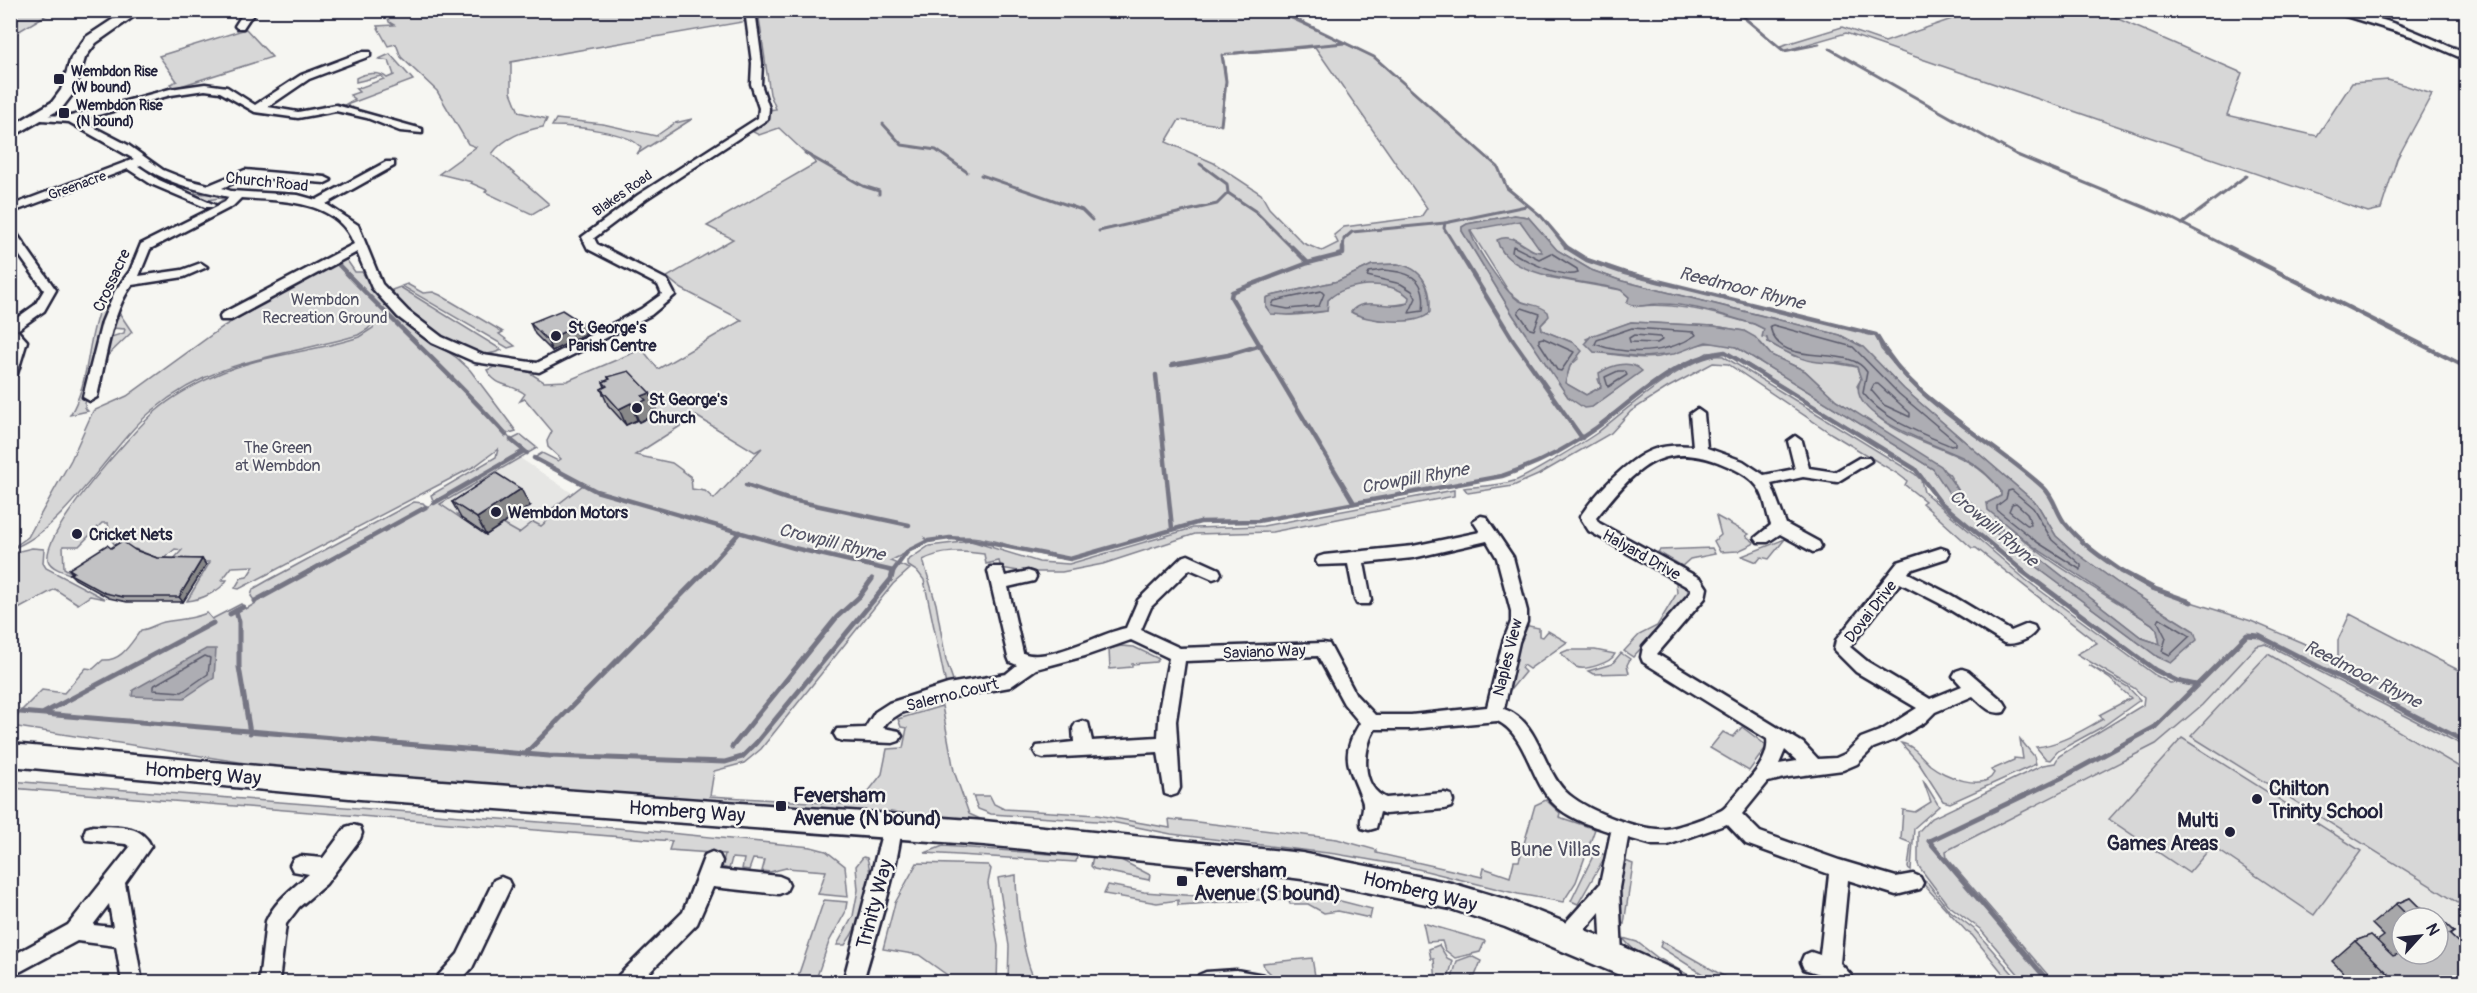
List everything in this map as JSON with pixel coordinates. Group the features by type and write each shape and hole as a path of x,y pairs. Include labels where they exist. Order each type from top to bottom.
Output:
{"main road":[{"path":"10,134 42,117 63,99 78,58 91,40 137,10"},
{"name":"Homberg Way","path":"10,755 360,787 893,826 1225,856 1322,869 1451,896 1508,914 1612,956 1668,982"}],"street":[{"path":"240,26 245,17 255,10"},
{"name":"Blakes Road","path":"667,298 669,291 663,283 592,246 588,237 670,179 747,132 765,116 756,84 757,63 750,10"},
{"path":"2330,10 2414,34 2466,57"},
{"path":"255,109 272,102 280,92 305,77 366,54"},
{"path":"71,119 170,92 205,87 223,89 245,106 255,109 298,115 336,108 370,116 404,129 418,131"},
{"name":"Church Road","path":"42,117 71,119 169,177 208,190 281,196 317,204 348,222 362,244 376,285 412,322 456,350 480,359 532,368 548,364 667,298"},
{"name":"Greenacre","path":"10,210 143,160"},
{"path":"317,204 390,164"},
{"name":"Church Road","path":"129,165 155,182 209,205"},
{"path":"208,190 245,173 324,180"},
{"name":"Crossacre","path":"90,397 102,341 119,297 136,272 145,247 229,204 238,194"},
{"path":"10,233 50,290 37,311 10,329 20,341 10,374"},
{"path":"226,317 362,244"},
{"path":"128,282 183,277 201,267"},
{"path":"1696,414 1701,441 1700,451"},
{"path":"1795,441 1803,472"},
{"name":"Halyard Drive","path":"1762,480 1722,459 1700,451 1673,449 1653,455 1604,499 1588,517 1589,522 1695,583 1699,588 1699,594 1648,652 1649,657 1775,735"},
{"path":"1813,546 1780,527 1762,480 1803,472 1837,477 1864,461"},
{"path":"1763,538 1780,527"},
{"name":"Naples View","path":"1324,561 1413,552 1486,528 1505,557 1512,576 1519,622 1511,642 1494,713"},
{"name":"Dovai Drive","path":"1929,707 1862,667 1842,650 1842,645 1904,566 1941,554"},
{"path":"1355,557 1363,600"},
{"path":"1028,577 998,577 1016,657 1031,664 1086,650 1118,636 1132,633 1144,604 1182,558 1214,573"},
{"name":"Dovai Drive","path":"1898,575 1946,599 2010,638 2028,630"},
{"name":"Saviano Way","path":"1132,633 1178,655 1323,649 1353,705 1371,721"},
{"path":"1171,788 1166,744 1166,704 1178,655"},
{"name":"Salerno Court","path":"870,734 881,717 895,708 948,691 1010,680 1031,664"},
{"path":"1762,776 1813,766 1837,765 1851,759 1867,743 1890,734 1919,717 1929,707 1968,682 1998,707"},
{"path":"1444,801 1385,806 1373,801 1362,784 1356,754 1358,741 1371,721 1390,723 1494,713 1509,718 1518,727 1548,784 1565,802 1582,813 1653,837 1668,837 1730,815 1762,776 1777,752 1779,744 1775,735"},
{"path":"1082,728 1083,747"},
{"path":"843,734 893,735"},
{"path":"1775,735 1797,748 1813,766"},
{"path":"1043,751 1166,744"},
{"path":"1369,822 1373,801"},
{"path":"1730,815 1753,838 1839,869 1896,886 1913,883"},
{"name":"Trinity Way","path":"853,982 888,853 893,826"},
{"path":"1612,956 1609,888 1621,828"},
{"path":"269,982 276,921 281,912 327,867 352,833"},
{"path":"10,968 75,932 142,846 130,836 93,834"},
{"path":"300,865 327,867"},
{"path":"626,982 685,924 710,869 779,885"},
{"path":"1839,869 1820,964 1844,982"},
{"path":"115,881 132,982"},
{"path":"446,982 465,961 501,886"},
{"path":"1566,937 1609,888"},
{"path":"75,932 125,938"},
{"path":"1206,982 1236,980 1257,982"}],"shaded area":[{"path":"520,458 572,493 540,517 547,521 541,526 533,522 519,533 486,535 440,504"},
{"name":"Chilton Trinity School","path":"2266,643 2466,747 2466,982 2054,982 1947,858 1946,851 2156,744 2202,705 2258,645"}],"green space":[{"path":"11,10 53,10 53,11 11,36"},
{"path":"386,10 545,11 544,13 747,10 748,21 511,62 511,92 519,112 547,119 543,127 515,136 502,143 492,154 549,204 532,214 485,192 487,190 472,182 439,174 476,147 468,144 437,91 401,57 396,44 388,46 377,26 394,25 389,22"},
{"path":"1978,10 2100,11 2242,73 2227,115 2317,136 2352,83 2388,80 2432,94 2397,159 2381,209 2368,212 1846,33 1784,51 1780,46 1842,27 1885,42"},
{"path":"758,11 1275,11 1374,57 1498,167 1507,188 1541,216 1564,246 1587,260 1625,273 1876,335 1881,349 1906,378 2046,489 2063,521 2077,537 2124,574 2150,589 2251,621 2338,658 2338,640 2350,614 2466,674 2466,747 2266,644 2257,646 2202,705 2156,744 1946,851 1947,858 2054,982 2025,982 1980,929 1947,904 1920,868 1918,832 1930,819 2043,765 2055,763 2059,756 2143,705 2144,697 2134,688 2077,654 2097,643 1976,548 1972,548 1922,503 1925,501 1905,485 1907,481 1898,474 1832,434 1728,364 1713,363 1667,388 1631,411 1611,433 1538,475 1513,486 1468,493 1464,488 1502,484 1521,478 1597,433 1676,373 1710,357 1723,356 1915,474 1921,480 1924,492 2026,580 2155,675 2170,683 2177,682 2155,670 2027,575 1940,502 1915,469 1725,352 1707,353 1629,401 1582,438 1534,464 1502,476 1258,521 1200,522 1070,559 1044,555 980,538 962,537 929,542 925,538 926,543 890,561 910,569 893,584 761,749 744,763 714,771 710,796 858,805 882,774 887,749 903,748 907,728 901,727 898,719 942,706 954,771 969,814 987,822 321,775 11,726 20,712 42,690 64,693 86,668 93,669 103,660 110,660 120,655 141,630 164,622 207,613 212,619 241,604 246,609 256,603 251,596 253,589 414,502 423,503 427,507 434,503 431,495 496,457 498,449 475,466 239,589 235,588 241,578 247,577 254,566 232,567 222,580 227,580 220,588 204,597 187,601 210,562 171,562 182,550 175,549 162,560 135,549 118,550 111,539 108,523 102,523 79,546 63,546 64,568 79,577 52,566 48,560 50,546 74,505 110,459 169,400 214,376 250,363 359,337 373,328 377,318 368,329 358,335 252,361 226,369 177,392 136,426 50,525 31,539 11,549 28,537 71,460 93,411 127,396 224,326 358,250 364,251 346,259 355,272 362,272 379,297 411,327 457,358 470,370 516,431 506,434 511,440 521,435 537,448 440,504 486,535 503,524 519,533 533,522 541,526 547,521 540,518 583,485 534,458 542,453 558,461 561,459 548,447 547,441 552,431 525,399 520,401 525,394 495,380 487,370 497,366 527,371 544,382 567,381 642,349 658,369 742,320 680,288 667,277 733,239 707,226 816,163 779,128 759,135 753,132 768,122 766,120 769,117 769,110 776,109 770,94","holes":["1315,47 1427,208 1421,217 1344,227 1334,235 1338,243 1322,251 1303,243 1269,208 1261,194 1214,163 1166,142 1179,120 1221,125 1226,81 1222,55","1514,215 1528,217 1557,250 1591,270 1622,281 1840,335 1863,347 1904,389 2037,504 2056,536 2072,550 2122,586 2194,631 2171,662 2158,657 2035,566 1963,505 1933,469 1736,347 1703,343 1659,357 1643,358 1594,352 1586,339 1631,322 1714,326 1744,331 1761,343 1771,355 1805,371 1836,400 1949,474 1960,493 1993,522 2142,638 2160,644 2157,630 2152,624 2064,570 2004,522 1987,503 2001,496 2001,491 1988,476 1958,456 1908,435 1878,417 1857,386 1861,379 1857,367 1794,356 1768,342 1764,329 1754,324 1683,307 1639,306 1621,290 1548,277 1513,238 1534,251 1543,252 1520,221 1515,220 1470,230 1509,292 1546,320 1541,325 1542,330 1574,343 1579,358 1570,366 1565,383 1586,395 1601,387 1598,379 1642,371 1592,407 1568,397 1513,315 1462,231 1462,227","1397,264 1406,266 1420,275 1430,297 1428,315 1379,320 1351,312 1408,303 1409,297 1401,291 1391,287 1368,284 1345,289 1336,294 1328,300 1327,311 1287,315 1266,307 1266,298 1271,296 1338,281 1372,265","696,416 755,452 762,448 714,499 705,491 692,489 691,477 672,463 635,455"]},
{"path":"246,29 272,57 168,90 167,88 172,86 170,84 177,81 159,56"},
{"path":"390,54 413,80 341,107 355,99 350,95 359,92 356,89 384,79 381,76 356,82 356,78 372,74 380,74 387,78 394,75 389,61 379,59"},
{"path":"556,119 603,124 656,136 675,123 692,119 637,154 641,148 625,137 600,131 552,126"},
{"path":"147,168 178,185 195,190 195,193 218,194 228,200 203,215 200,214 224,199 205,200 181,192 164,184 143,169"},
{"path":"120,281 109,306 85,403 88,411 70,415 85,376 92,335 100,308 107,307 117,286 110,286"},
{"path":"407,284 423,293 433,292 440,295 503,332 499,334 515,346 508,348 402,286"},
{"path":"400,287 502,350 490,354 471,351 431,331 407,311 398,300 392,290"},
{"path":"118,311 132,332 104,359 108,338 124,333 125,329 112,328"},
{"path":"1454,490 1454,496 1272,532 1195,534 1103,564 1062,572 1025,572 1001,568 999,561 986,564 984,554 976,553 953,552 930,557 923,560 936,604 946,660 954,683 946,685 924,580 918,572 907,565 907,561 929,546 971,541 1039,562 1069,564 1193,528 1263,526"},
{"path":"1716,516 1749,534 1746,536 1754,542 1753,544 1738,551 1720,552 1714,541 1721,535"},
{"path":"1785,539 1769,559 1761,557 1757,562 1742,556"},
{"path":"32,548 44,549 43,563 46,568 105,599 90,596 78,604 55,589 11,613 11,553"},
{"path":"1712,548 1715,554 1690,559 1682,566 1658,552 1660,550"},
{"path":"1679,579 1688,589 1687,597 1633,657 1624,651 1639,635 1657,626 1677,593 1676,583"},
{"path":"1524,625 1539,628 1539,636 1543,637 1548,631 1567,642 1529,669 1523,665 1521,668 1525,672 1511,689 1506,686"},
{"path":"1121,646 1134,647 1159,659 1156,662 1132,664 1132,667 1110,669 1109,649"},
{"path":"1568,650 1595,650 1615,654 1603,663 1580,668 1572,664 1561,653"},
{"path":"1621,653 1630,659 1627,665 1629,673 1593,674 1588,671 1612,664"},
{"path":"2268,654 2466,771 2466,908 2191,736"},
{"path":"2089,665 2128,687 2140,700 2102,727 2058,751 2050,760 2046,759 2036,747 2054,743 2079,732 2103,719 2099,715 2131,698 2110,679"},
{"path":"1742,727 1767,746 1749,771 1710,748 1723,732 1733,737"},
{"name":"Multi Games Areas","path":"2182,738 2361,851 2314,915 2212,846 2189,873 2109,819"},
{"path":"2020,739 2034,756 2036,764 1950,803 1943,801 1918,762 1901,743 1914,749 1936,769 1954,778 1982,782 1994,773 1991,770 2014,758 2023,759"},
{"path":"1923,780 1939,806 1914,828 1911,870 1908,868 1911,843 1901,839 1903,810 1915,812 1931,802"},
{"path":"10,781 629,829 811,847 826,851 845,866 848,897 818,894 826,871 786,868 770,872 762,871 765,860 753,859 749,870 742,869 744,859 732,858 729,869 722,867 725,854 669,850 672,841 11,788"},
{"name":"Bune Villas","path":"973,796 990,796 994,804 1004,809 1097,815 1170,828 1169,819 1337,839 1376,850 1376,853 1482,877 1484,868 1510,877 1514,861 1519,861 1535,805 1546,800 1560,813 1559,817 1595,829 1576,882 1563,902 1518,894 1406,866 1336,854 1171,834 1112,822 991,814 978,809"},
{"path":"943,846 1077,856 1076,862 925,853"},
{"path":"1595,852 1606,855 1578,904 1571,901"},
{"path":"1093,856 1121,860 1150,875 1149,880 1094,869 1091,866"},
{"path":"863,857 867,858 869,868 865,903 845,945 837,945 853,916 858,890 856,866"},
{"path":"1623,860 1633,864 1624,924 1620,923 1619,898"},
{"path":"917,863 988,865 991,869 988,883 998,946 997,982 957,982 919,955 883,949 895,903"},
{"path":"1016,875 1017,900 1024,946 1036,982 1008,982 1009,946 998,878"},
{"path":"1916,876 1928,883 1948,909 1974,929 2020,982 2010,982 1972,935"},
{"path":"1108,885 1144,892 1199,896 1266,889 1325,897 1372,909 1370,918 1338,911 1324,913 1308,904 1290,904 1289,900 1261,899 1178,905 1178,900 1157,903 1104,894"},
{"path":"824,900 847,902 845,913 829,942 815,982 796,982"},
{"path":"1423,923 1485,941 1480,952 1455,958 1445,950 1442,941 1427,942"},
{"path":"1623,938 1637,942 1658,958 1701,982 1681,978 1659,967"},
{"path":"1662,941 1734,982 1715,982 1660,947"},
{"path":"1439,945 1447,958 1453,961 1447,982 1436,982 1434,959 1431,959 1429,949"},
{"path":"1471,956 1481,961 1475,976 1472,976 1469,982 1451,982 1457,961"},
{"path":"1312,958 1316,982 1279,982 1264,967 1263,963"}],"water":[{"path":"1514,215 1528,217 1557,250 1591,270 1622,281 1840,335 1863,347 1904,389 2037,504 2056,536 2122,586 2194,631 2197,640 2171,663 2158,657 2035,566 1949,493 1933,469 1736,347 1706,342 1674,354 1644,357 1594,352 1585,343 1591,336 1631,322 1714,326 1744,331 1755,337 1771,355 1805,371 1836,400 1941,466 1960,493 1993,522 2142,638 2160,644 2157,630 2152,624 2034,547 1988,510 1987,503 2001,496 2001,491 1979,468 1962,457 1914,437 1878,417 1865,405 1859,392 1861,379 1857,367 1843,363 1811,361 1792,355 1768,342 1767,338 1762,337 1764,329 1754,324 1671,304 1631,305 1627,303 1629,297 1621,290 1532,271 1516,263 1504,253 1497,240 1510,238 1530,249 1542,252 1520,221 1470,230 1490,268 1505,288 1518,300 1541,307 1548,312 1549,316 1541,325 1542,330 1574,343 1582,351 1570,366 1565,383 1586,395 1601,387 1599,373 1610,368 1627,364 1638,367 1642,371 1592,407 1584,408 1568,397 1513,315 1462,231 1462,227 1467,224"},
{"path":"1397,264 1414,270 1424,280 1429,295 1430,312 1424,317 1415,320 1392,321 1368,318 1351,312 1362,305 1408,303 1409,297 1401,291 1380,285 1345,289 1328,300 1327,311 1288,315 1271,314 1266,307 1266,298 1271,296 1338,281 1372,265"},
{"path":"206,649 216,649 214,678 184,698 132,696 133,690"}],"building":[{"path":"562,310 582,323 547,340 530,323"},
{"path":"629,371 650,393 642,396 646,400 633,406 631,403 619,409 601,389 607,386 603,382 610,379 608,377"},
{"path":"496,473 521,489 477,518 452,502"},
{"path":"122,541 135,550 157,558 202,559 179,597 123,597 105,593 70,574 74,572 69,569 107,545 111,548"},
{"path":"2410,898 2418,906 2398,906 2396,904"},
{"path":"2371,935 2390,953 2390,966 2450,966 2450,935 2466,950 2466,982 2397,982 2355,941"}],"waterway":[{"name":"Reedmoor Rhyne","path":"1277,10 1374,57 1498,167 1507,188 1541,216 1569,249"},
{"path":"1735,10 1784,51 1819,44"},
{"path":"2376,20 2421,10"},
{"path":"2401,27 2466,51"},
{"path":"1235,53 1345,43"},
{"path":"1830,49 2017,155 2182,224"},
{"path":"1221,125 1226,81 1222,55"},
{"path":"883,124 902,145 936,150 967,172"},
{"path":"805,153 863,186 879,191 879,194"},
{"path":"1200,164 1227,184 1228,193"},
{"path":"981,175 1082,210 1092,220"},
{"path":"2182,224 2246,176"},
{"path":"1099,231 1217,204 1228,193"},
{"path":"1228,193 1255,211 1293,249"},
{"path":"1445,223 1526,206"},
{"path":"1343,249 1344,239 1352,232 1445,223"},
{"path":"1445,223 1444,228 1457,249"},
{"path":"2182,224 2232,249"},
{"path":"1292,247 1308,263"},
{"path":"1456,247 1513,340 1582,438"},
{"path":"2229,247 2466,367"},
{"path":"1308,263 1343,254 1343,249"},
{"name":"Reedmoor Rhyne","path":"1569,249 1587,260 1625,273 1876,335 1910,380 1953,418 2043,487 2070,530 2092,550 2123,572"},
{"name":"Crowpill Rhyne","path":"336,262 506,435"},
{"path":"1260,345 1231,297 1232,292 1308,263"},
{"path":"1172,365 1228,355 1260,345"},
{"path":"1260,345 1354,503"},
{"name":"Crowpill Rhyne","path":"1582,438 1672,371 1689,362 1725,352 1915,469 1940,502 2024,572"},
{"path":"1156,375 1172,528"},
{"name":"Crowpill Rhyne","path":"893,571 908,551 928,541 950,538 974,540 1070,559 1200,522 1258,521 1502,476 1539,462 1582,438"},
{"name":"Crowpill Rhyne","path":"511,440 527,453"},
{"path":"434,503 524,451"},
{"name":"Crowpill Rhyne","path":"534,458 596,491 740,532"},
{"path":"746,485 787,499 909,525"},
{"path":"308,572 426,507"},
{"path":"704,572 740,532"},
{"name":"Crowpill Rhyne","path":"740,532 794,548 893,571"},
{"path":"255,601 310,571"},
{"path":"527,752 705,571"},
{"path":"250,731 549,756 725,762 742,757 756,743 891,579 893,571"},
{"name":"Crowpill Rhyne","path":"2022,571 2155,670 2177,681 2196,685"},
{"name":"Reedmoor Rhyne","path":"2121,571 2155,589 2191,602"},
{"path":"732,747 837,617 859,597 872,579"},
{"path":"230,614 243,607"},
{"path":"236,611 239,622 239,667 250,731"},
{"path":"44,713 213,623"},
{"path":"2049,982 1929,841 2063,777 2155,727 2247,635 2259,636 2466,742"},
{"path":"20,712 250,731"}],"place":[{"name":"Wembdon Rise (W bound)","path":"59,79"},
{"name":"Wembdon Rise (N bound)","path":"64,113"},
{"name":"St George's Parish Centre","path":"556,336"},
{"name":"St George's Church","path":"637,408"},
{"name":"Wembdon Motors","path":"496,512"},
{"name":"Cricket Nets","path":"77,534"},
{"name":"Chilton Trinity School","path":"2257,799"},
{"name":"Feversham Avenue (N bound)","path":"781,806"},
{"name":"Multi Games Areas","path":"2230,832"},
{"name":"Feversham Avenue (S bound)","path":"1182,881"}],"park label":[{"name":"Wembdon Recreation Ground","path":"325,308"},
{"name":"The Green at Wembdon","path":"278,456"}]}
